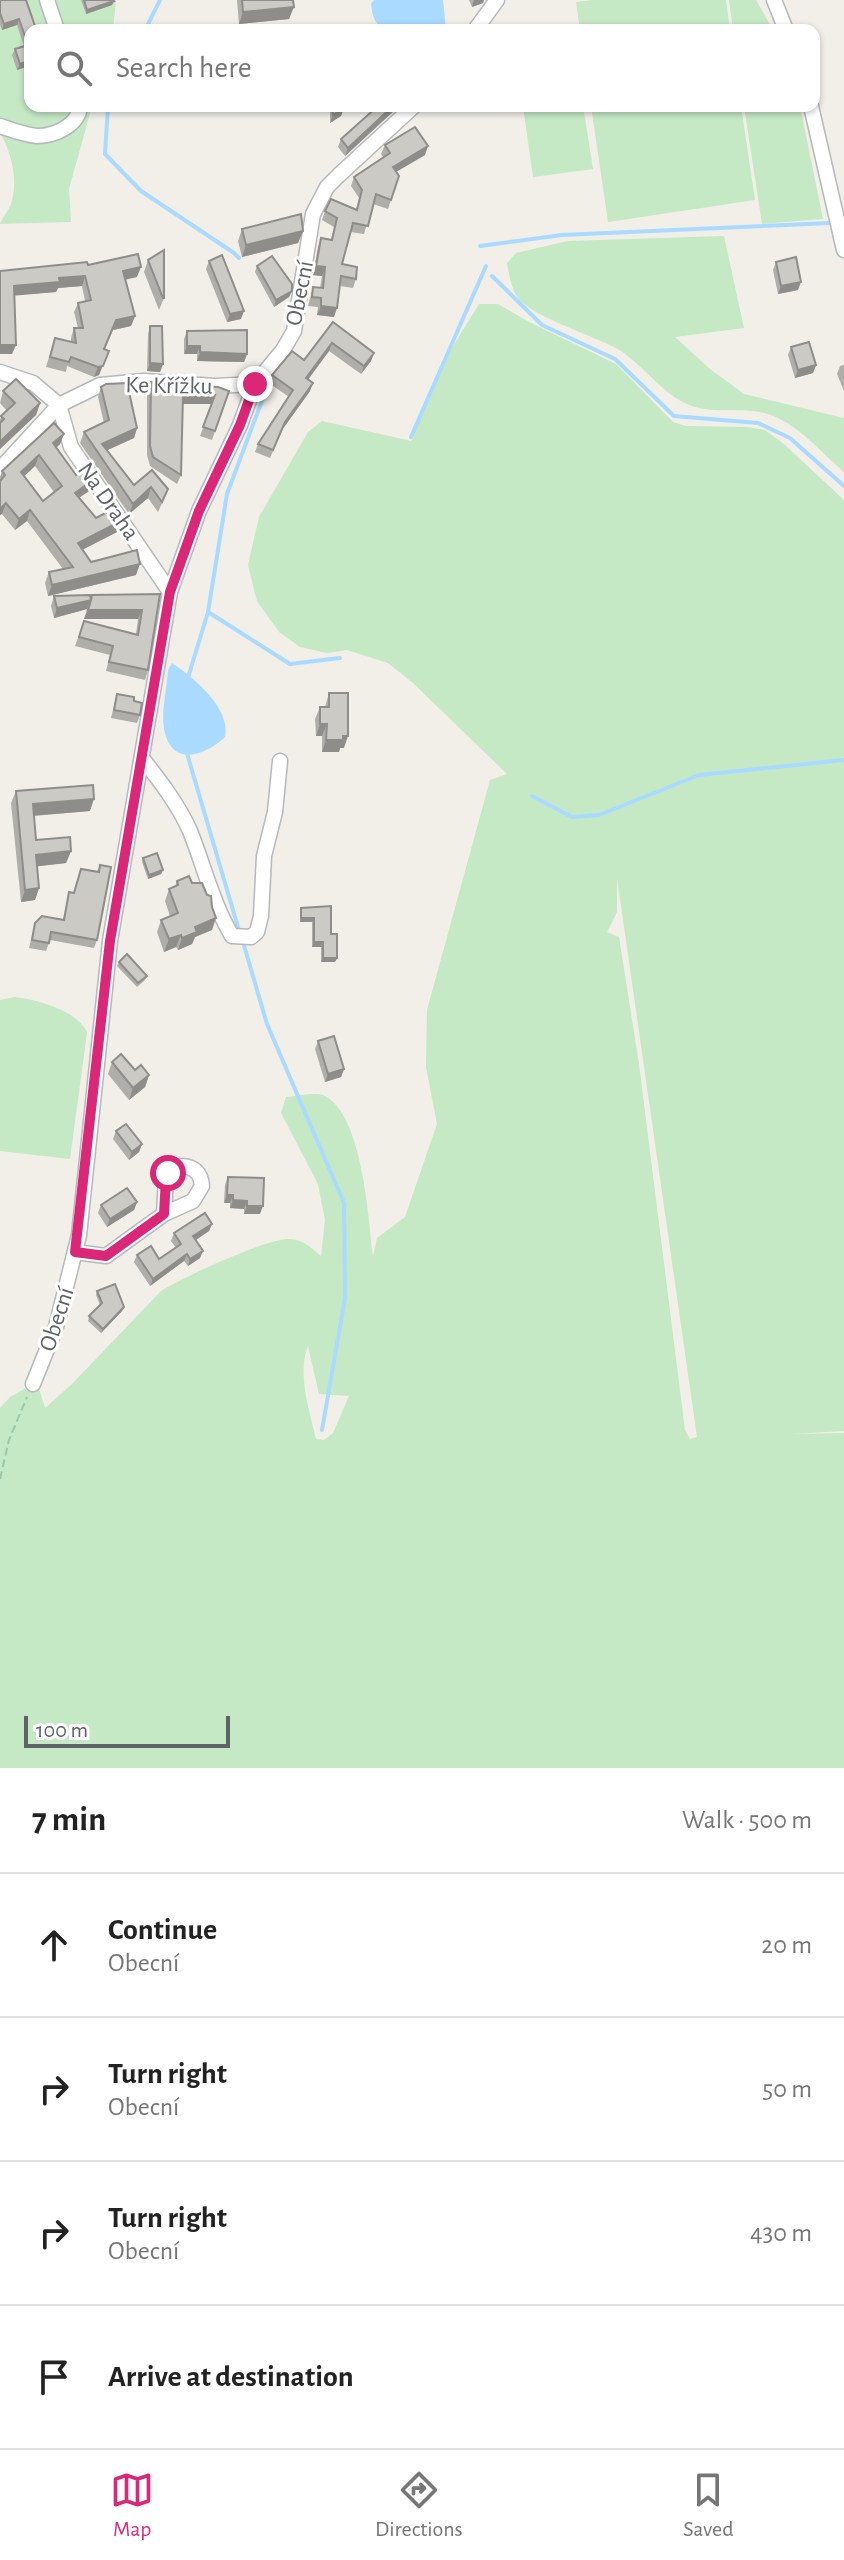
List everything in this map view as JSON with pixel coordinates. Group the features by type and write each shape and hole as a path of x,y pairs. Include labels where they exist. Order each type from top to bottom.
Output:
{"street":[{"path":"47,0 55,24"},
{"path":"479,24 497,0"},
{"path":"774,0 784,24"},
{"path":"0,126 31,135 43,135 71,125 80,112"},
{"name":"Obecní","path":"33,1384 56,1327 75,1252 110,941 170,592 199,511 240,425 255,384 283,350 294,331 313,214 339,175 407,112"},
{"path":"812,112 844,250"},
{"path":"0,372 33,383 59,405 0,469"},
{"name":"Ke Křížku","path":"59,405 100,385 144,381 215,386 255,384"},
{"name":"Na Draha","path":"59,405 71,447 170,592"},
{"path":"142,758 166,789 188,828 223,921 232,936 241,938 251,937 257,932 261,916 264,856 275,812 280,761"},
{"path":"75,1252 106,1256 164,1214"}],"path":[{"path":"0,1479 9,1440 33,1384"}],"green space":[{"path":"0,0 116,0 114,24 24,24 24,112 90,112 69,189 71,222 0,224 11,204 14,174 0,132"},
{"path":"726,0 729,24 579,24 576,2"},
{"path":"729,0 756,0 770,24 732,24"},
{"path":"524,112 584,112 593,169 533,177"},
{"path":"592,112 742,112 755,200 608,222"},
{"path":"745,112 801,112 823,219 762,224"},
{"path":"724,236 744,328 675,337 744,394 844,418 844,472 804,436 778,418 758,412 709,410 687,404 665,390 616,348 536,312 518,298 507,263 516,253 568,241"},
{"path":"479,304 498,304 616,364 673,422 686,426 765,430 844,500 844,1431 792,1434 844,1433 844,1768 0,1768 0,1408 10,1397 33,1384 39,1389 45,1408 161,1291 171,1285 278,1240 303,1242 321,1256 325,1220 318,1184 281,1113 286,1097 323,1095 336,1106 347,1122 366,1193 373,1256 377,1238 405,1217 437,1124 426,1067 427,1010 490,780 507,774 413,683 388,663 347,650 327,653 300,647 279,632 257,601 248,565 259,517 308,432 322,421 411,441 453,346","holes":["617,878 697,1437 690,1439 685,1430 639,1064 619,937 607,932 617,912","308,1346 319,1394 349,1396 333,1433 324,1440 316,1439 305,1392 304,1368"]},
{"path":"15,997 65,1012 82,1024 87,1032 70,1159 0,1151 0,1000"}],"water":[{"path":"374,0 443,0 445,24 378,24 371,4"},
{"path":"172,663 200,685 222,715 225,737 200,752 183,754 176,751 165,733 164,702 168,670"}],"building":[{"path":"0,0 26,0 34,24 24,24 24,33 19,19 4,24"},
{"path":"84,0 113,0 114,1 87,10"},
{"path":"242,0 293,0 294,7 243,12"},
{"path":"24,46 24,62 20,64 15,49"},
{"path":"371,112 387,112 348,148 341,139"},
{"path":"415,127 428,146 393,167 399,176 391,200 376,194 368,226 353,223 342,264 357,267 356,279 341,276 337,308 321,306 321,298 312,297 313,287 323,288 325,267 316,266 321,238 332,240 337,218 325,211 331,199 357,210 362,190 354,177 390,153 385,145"},
{"path":"301,214 303,231 246,245 242,229"},
{"path":"164,250 164,298 163,298 148,260"},
{"path":"138,254 141,267 123,271 135,316 116,320 104,349 109,351 103,366 71,357 69,362 50,357 55,338 76,343 74,328 83,328 78,303 91,300 85,276 59,278 60,282 14,286 16,345 0,345 0,271 87,262 88,265"},
{"path":"222,255 244,311 230,314 209,261"},
{"path":"272,256 292,284 292,291 276,300 257,266"},
{"path":"796,257 801,282 781,286 776,262"},
{"path":"333,322 374,353 364,366 332,343 306,378 313,383 285,422 273,450 258,444 293,390 272,375 292,351 304,360"},
{"path":"150,326 162,326 163,364 150,363"},
{"path":"247,330 247,354 200,352 200,346 187,346 187,331"},
{"path":"809,342 816,365 798,370 791,347"},
{"path":"16,379 40,403 0,442 0,423 4,419 1,416 15,403 3,391"},
{"path":"151,382 218,387 229,391 215,431 203,427 215,395 183,395 181,475 153,457 150,446"},
{"path":"127,383 137,428 102,444 134,485 152,470 168,489 162,502 151,487 133,504 84,432 109,420 101,387"},
{"path":"54,423 64,434 53,443 76,475 85,469 93,480 75,493 96,518 113,509 121,521 78,543 91,562 137,550 140,564 52,585 49,572 73,567 30,510 19,519 6,503 0,509 0,481 5,475 2,471","holes":["39,455 62,486 43,501 21,472"]},
{"path":"160,594 148,670 109,662 113,646 79,637 84,621 138,635 142,610 88,610 92,595"},
{"path":"90,595 91,600 57,608 54,596"},
{"path":"329,693 348,693 348,736 343,736 343,740 326,740 327,724 320,724 320,707 329,707"},
{"path":"117,694 134,697 134,701 142,703 140,715 114,710"},
{"path":"93,785 94,799 33,804 36,840 70,837 71,851 36,855 39,888 25,890 16,791"},
{"path":"157,853 163,870 149,875 143,858"},
{"path":"100,865 111,867 97,940 51,932 49,943 32,940 35,923 42,916 64,920 69,892 74,893 81,869 99,872"},
{"path":"189,876 192,883 202,883 207,895 211,896 216,918 195,927 197,932 169,939 161,920 178,913 169,889"},
{"path":"331,906 331,934 337,934 337,958 323,958 323,942 314,942 314,918 301,918 301,908"},
{"path":"127,954 147,976 138,983 119,962"},
{"path":"334,1036 344,1069 328,1074 318,1041"},
{"path":"121,1054 135,1070 141,1065 149,1075 133,1088 112,1062"},
{"path":"126,1124 142,1144 132,1152 116,1131"},
{"path":"228,1177 264,1178 263,1206 247,1206 247,1201 233,1200 233,1195 227,1195"},
{"path":"127,1188 137,1202 110,1219 101,1205"},
{"path":"205,1213 212,1224 193,1236 203,1251 190,1259 187,1254 153,1279 137,1255 151,1246 159,1259 181,1244 174,1233"},
{"path":"115,1284 124,1307 103,1329 89,1316 102,1303 97,1291"}],"waterway":[{"path":"148,24 160,0"},
{"path":"108,112 105,154 141,191 239,258"},
{"path":"480,246 562,235 830,223"},
{"path":"411,437 486,266"},
{"path":"492,276 542,325 615,359 674,416 758,423 790,438 844,486"},
{"path":"263,398 227,494 208,612 290,664 340,658"},
{"path":"187,681 208,612"},
{"path":"186,750 240,934"},
{"path":"532,796 572,817 599,815 699,775 844,760"},
{"path":"243,942 267,1024 344,1203 345,1298 322,1430"}],"route":[{"path":"168,1173 164,1214 106,1256 75,1252 110,941 170,592 199,511 240,425 255,384"}]}
